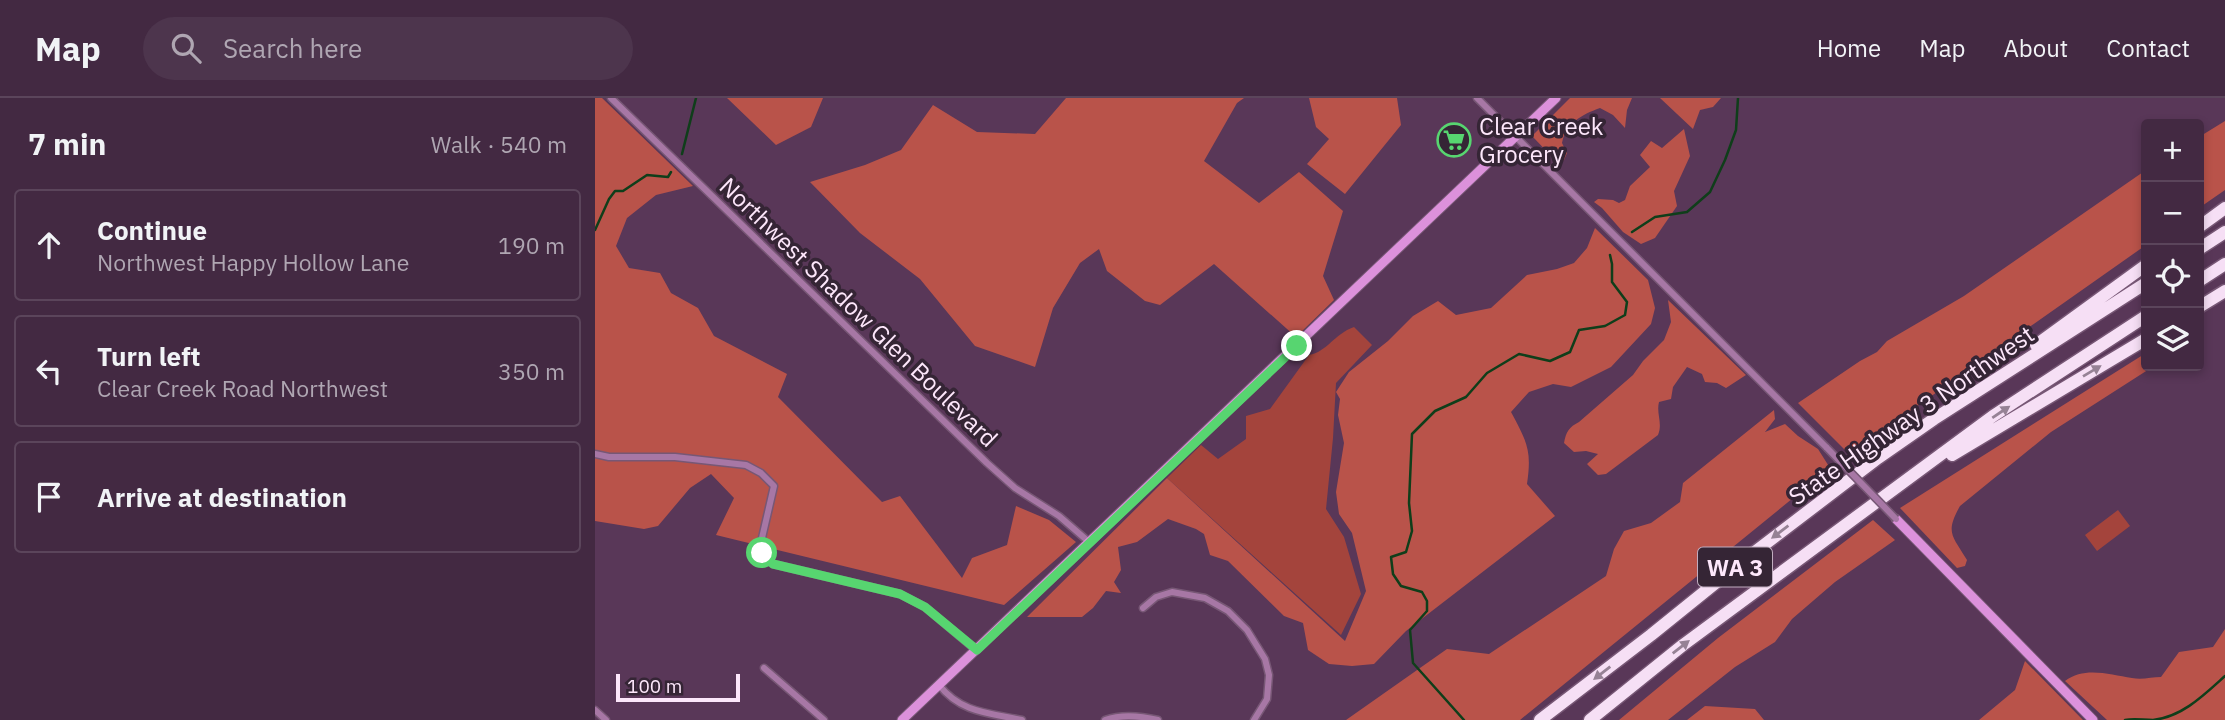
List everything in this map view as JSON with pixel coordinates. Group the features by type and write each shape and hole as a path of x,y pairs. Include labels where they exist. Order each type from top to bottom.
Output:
{"highway":[{"path":"2204,223 2225,208"},
{"path":"2204,246 2225,232"},
{"path":"2204,278 2225,264"},
{"path":"1934,419 2141,269"},
{"name":"State Highway 3 Northwest","path":"1540,720 1878,458 2141,286"},
{"path":"2204,304 2225,291"},
{"name":"State Highway 3 Northwest","path":"1590,720 1683,645 1993,416 2141,319"},
{"path":"1886,495 2141,342"}],"main road":[{"path":"902,720 1556,98"},
{"path":"1896,519 2093,720"}],"street":[{"name":"Northwest Shadow Glen Boulevard","path":"611,98 987,463 1015,488 1059,516 1089,542"},
{"path":"1477,98 1896,519"},
{"path":"595,454 609,457 675,457 746,465 761,473 774,486 759,551 773,564 900,594 925,607 977,650"},
{"path":"1143,608 1156,597 1172,592 1205,598 1228,611 1247,630 1265,659 1269,675 1267,699 1254,720"},
{"path":"764,668 824,720"},
{"path":"939,685 950,698 963,706 1022,720"},
{"path":"595,710 606,720"},
{"path":"1105,720 1126,716 1158,720"}],"shaded area":[{"path":"595,98 602,98 693,186 656,195 627,218 616,246 629,268 660,273 671,293 698,308 714,336 787,374 778,397 882,502 900,496 962,578 972,558 1007,545 1016,506 1049,520 1076,542 1004,605 716,535 734,498 711,474 690,488 658,526 644,529 595,521"},
{"path":"727,98 823,98 811,127 776,145"},
{"path":"1066,98 1244,98 1237,103 1204,161 1259,203 1299,172 1343,211 1323,276 1334,300 1296,337 1214,264 1160,305 1145,301 1107,271 1099,249 1080,263 1053,308 1035,367 975,346 920,279 860,233 810,182 865,165 901,150 933,105 977,132 1035,134"},
{"path":"1309,98 1397,98 1401,125 1345,194 1307,164 1329,139 1316,127"},
{"path":"1570,98 1632,98 1627,110 1625,128 1613,115 1600,108 1575,121 1567,130 1562,143 1567,153 1564,160 1558,163 1532,136"},
{"path":"1660,98 1721,98 1713,107 1700,110 1693,129"},
{"path":"2225,121 2225,190 2204,205 2204,182 2204,134"},
{"path":"1684,129 1690,156 1674,191 1677,206 1655,238 1641,244 1623,232 1594,202 1598,199 1619,203 1625,200 1630,186 1650,167 1640,155 1651,141 1662,148"},
{"path":"2141,173 2141,249 1849,454 1798,403 1877,352 1887,341 1964,296"},
{"path":"1595,228 1648,280 1655,308 1651,324 1611,367 1571,387 1553,384 1529,392 1511,412 1527,447 1527,484 1555,516 1406,631 1374,664 1329,664 1308,650 1303,623 1284,616 1228,561 1210,555 1204,534 1168,519 1137,542 1118,547 1121,570 1114,582 1121,593 1106,591 1082,617 1027,617 1167,478 1345,641 1366,591 1352,533 1339,514 1336,492 1344,443 1338,415 1340,399 1336,392 1349,372 1388,341 1413,316 1438,301 1456,315 1491,308 1527,275 1574,263 1587,248"},
{"path":"1668,300 1746,375 1726,388 1717,383 1705,382 1702,374 1687,367 1673,387 1671,399 1659,402 1658,435 1606,474 1598,475 1587,464 1598,454 1574,452 1564,443 1566,436 1570,428 1633,375 1664,340 1671,322"},
{"path":"1354,327 1372,345 1336,383 1326,509 1344,537 1361,594 1341,635 1167,478 1201,445 1218,459 1246,439 1246,416 1270,409 1309,355"},
{"path":"2141,356 2141,371 2146,371 2051,432 1960,506 1953,522 1952,534 1967,560 1965,566 1957,568 1900,508"},
{"path":"1774,410 1775,419 1765,432 1785,424 1818,449 1830,468 1520,720 1346,720 1447,649 1489,654 1606,576 1614,549 1624,531 1651,523 1680,502 1683,483"},
{"path":"2118,510 2130,526 2097,551 2085,535"},
{"path":"1873,520 1895,540 1835,582 1792,619 1775,642 1735,667 1668,720 1619,720 1718,638"},
{"path":"2225,629 2225,720 2107,720 2065,681 2073,676 2089,673 2136,679 2161,677 2179,652 2213,647"},
{"path":"2025,661 2083,720 1979,720 2015,690"},
{"path":"1705,706 1755,709 1764,720 1687,720"}],"waterway":[{"path":"682,154 696,98"},
{"path":"1632,232 1655,217 1687,212 1710,192 1736,130 1738,98"},
{"path":"595,230 615,191 623,191 647,175 668,177 671,172"},
{"path":"1464,720 1413,663 1410,630 1427,611 1427,601 1422,592 1401,586 1393,574 1391,557 1406,552 1412,531 1409,503 1412,434 1435,411 1466,397 1487,373 1519,354 1550,361 1570,352 1579,330 1605,326 1625,315 1627,302 1612,282 1610,255"},
{"path":"2125,720 2153,720 2174,715 2192,704 2225,676"}],"place":[{"name":"Clear Creek Grocery","path":"1454,140"}],"route":[{"path":"762,553 773,564 900,594 925,607 977,650 1297,346"}]}
